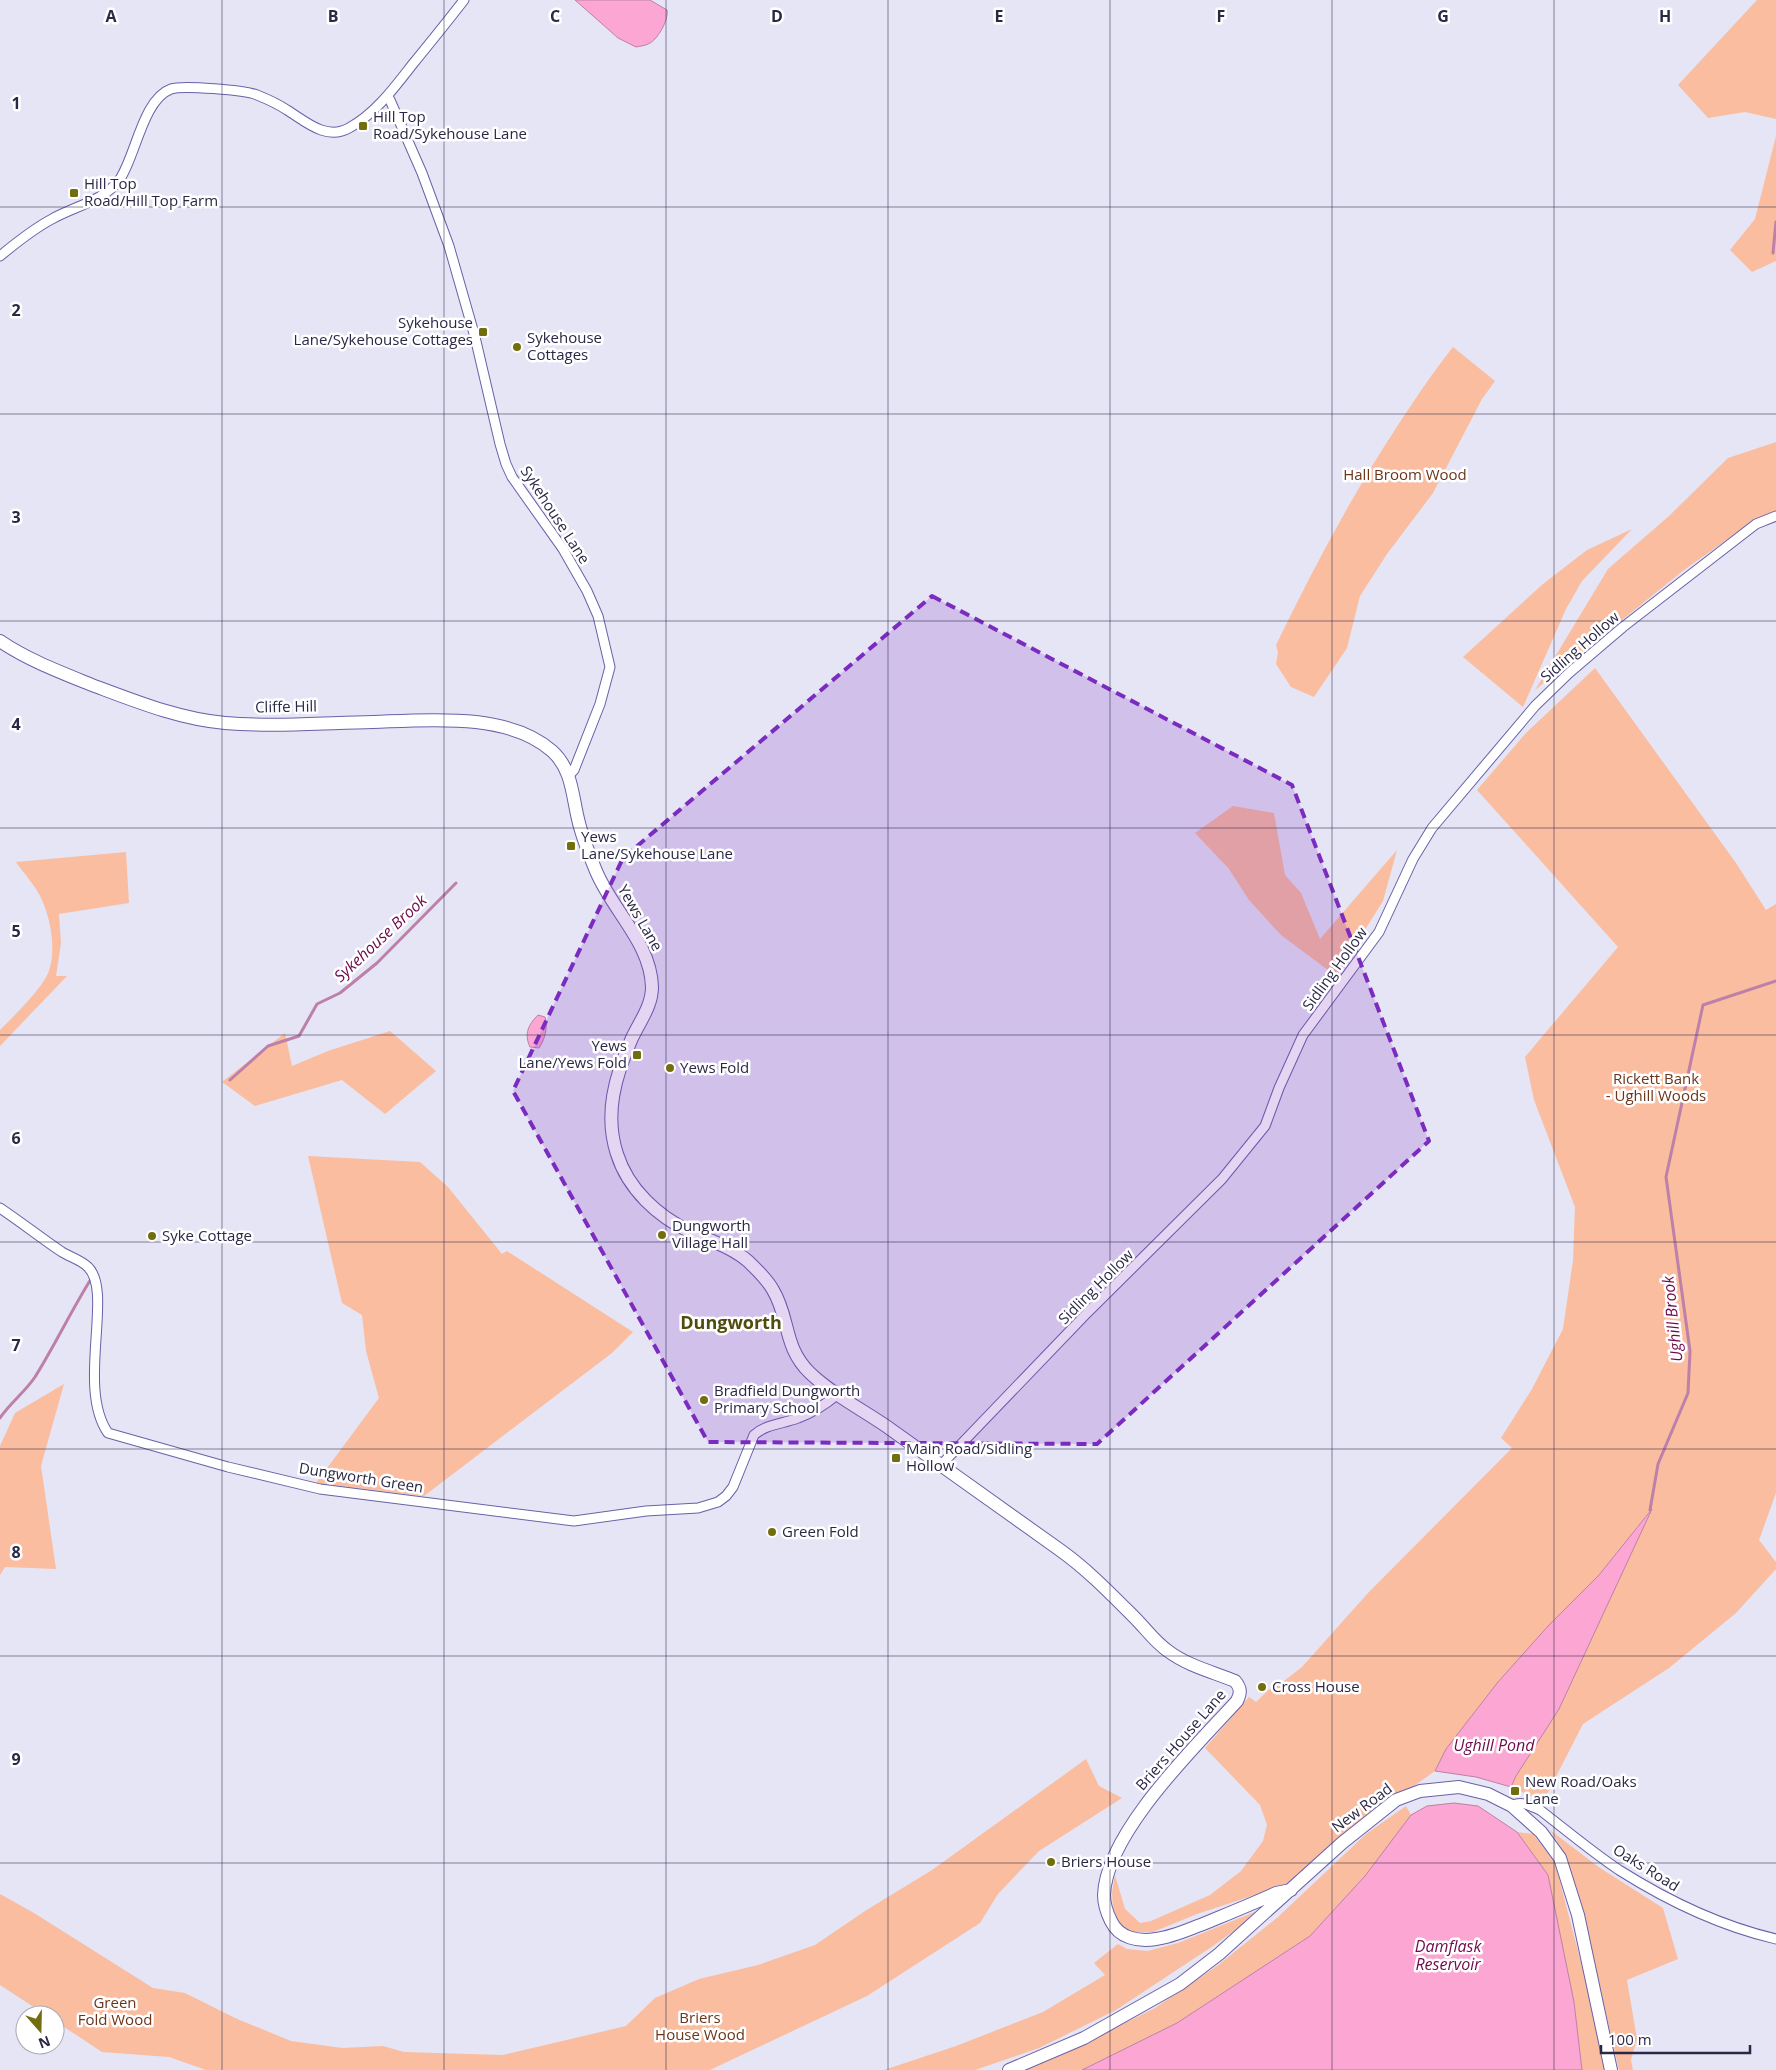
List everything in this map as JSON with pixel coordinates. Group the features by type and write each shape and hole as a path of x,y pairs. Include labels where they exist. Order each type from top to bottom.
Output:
{"main road":[{"name":"Cliffe Hill","path":"0,641 30,658 61,672 148,705 191,718 222,723 257,724 417,720 475,722 514,730 541,742 561,760 569,775"},
{"name":"Yews Lane","path":"569,775 578,820 596,872 610,900 642,948 650,972 651,999 632,1038 613,1088 610,1117 614,1145 626,1175 634,1188 656,1210 680,1227 739,1254 759,1272 775,1293 797,1358 819,1382 941,1465"},
{"name":"Briers House Lane","path":"941,1465 1093,1576 1167,1651 1191,1664 1236,1681 1239,1686 1240,1691 1237,1701 1156,1791 1133,1823 1121,1844 1112,1864 1104,1895 1105,1907 1114,1928 1122,1935 1132,1938 1143,1940 1167,1938 1276,1893 1290,1890"},
{"name":"New Road","path":"1009,2070 1084,2038 1180,1984 1219,1954 1342,1843 1386,1808 1408,1794 1459,1787 1488,1794 1512,1806 1541,1832 1560,1858 1578,1915 1611,2070"}],"street":[{"path":"0,256 26,235 53,218 93,200 112,188 120,179 127,165 157,97 169,90 176,88 255,94 286,109 312,126 330,132 348,129 365,117 386,96 464,0"},
{"name":"Sykehouse Lane","path":"386,96 390,100 422,173 448,243 475,337 506,464 512,477 559,542 587,590 598,616 610,667 606,685 574,770 569,775"},
{"name":"Sidling Hollow","path":"941,1465 1240,1159 1265,1126 1279,1088 1303,1035 1379,932 1413,859 1432,828 1534,706 1569,673 1645,610 1756,524 1776,516"},
{"name":"Dungworth Green","path":"0,1208 88,1267 94,1276 97,1285 98,1306 93,1365 94,1393 99,1415 108,1433 218,1464 320,1489 574,1521 646,1511 704,1507 718,1502 733,1487 754,1434 760,1429 798,1418 838,1394"},
{"name":"Oaks Road","path":"1512,1806 1519,1803 1528,1804 1540,1810 1618,1869 1678,1905 1722,1922 1776,1939"}],"highlighted area":[{"path":"932,596 1292,785 1429,1141 1097,1444 708,1442 513,1091 623,858"}],"green space":[{"path":"1757,0 1776,0 1776,119 1745,112 1708,118 1678,85"},
{"path":"1776,136 1776,261 1752,272 1730,250 1755,219"},
{"name":"Hall Broom Wood","path":"1453,347 1495,381 1482,399 1433,493 1387,554 1360,596 1347,648 1314,697 1291,687 1276,664 1278,652 1276,645 1319,560 1381,451 1411,405"},
{"path":"1776,442 1776,511 1753,521 1684,570 1535,690 1608,569 1669,516 1728,458"},
{"path":"1632,529 1582,581 1566,609 1523,707 1463,657 1543,584 1587,550"},
{"name":"Rickett Bank - Ughill Woods","path":"1595,668 1736,863 1766,910 1776,904 1776,1493 1759,1540 1776,1562 1776,1569 1736,1613 1669,1668 1583,1724 1543,1802 1511,1787 1516,1776 1559,1709 1650,1511 1599,1575 1549,1625 1498,1682 1446,1749 1435,1771 1414,1786 1382,1802 1288,1884 1197,1914 1153,1932 1132,1932 1124,1928 1117,1919 1113,1907 1112,1893 1115,1875 1125,1909 1140,1923 1151,1921 1210,1895 1241,1871 1263,1841 1267,1825 1260,1805 1205,1748 1249,1697 1256,1702 1279,1680 1284,1681 1302,1667 1368,1593 1512,1448 1501,1438 1532,1389 1563,1329 1573,1260 1575,1207 1534,1100 1525,1057 1618,947 1477,790 1526,733"},
{"path":"1233,806 1274,813 1285,875 1301,893 1320,939 1397,850 1383,901 1336,976 1281,935 1249,900 1229,869 1195,833"},
{"path":"126,852 129,903 59,914 61,943 56,976 67,976 0,1046 0,1030 41,986 49,971 52,954 50,926 42,900 37,890 16,862"},
{"path":"390,1031 436,1071 385,1114 342,1080 255,1106 222,1082 285,1033 292,1066 328,1051"},
{"path":"308,1156 420,1162 448,1187 502,1254 507,1251 633,1332 612,1353 424,1496 316,1483 379,1398 366,1351 362,1315 342,1303"},
{"path":"64,1384 41,1466 56,1569 5,1567 0,1575 0,1446 15,1413"},
{"path":"1086,1759 1099,1786 1122,1798 1039,1851 998,1894 980,1923 867,1996 710,2070 206,2070 169,2057 102,2052 65,2028 65,2005 31,2005 0,1985 0,1894 34,1913 153,1988 185,1993 235,2018 291,2041 342,2048 383,2046 404,2052 503,2055 626,2026 655,1998 699,1979 758,1965 815,1945 865,1911 932,1870"},
{"path":"1406,1806 1411,1815 1365,1876 1310,1936 1177,2023 1082,2070 1023,2070 1069,2051 1155,2008 1217,1966 1278,1917 1366,1834"},
{"path":"1550,1830 1600,1868 1663,1908 1678,1959 1627,1980 1637,2039 1631,2060 1633,2070 1619,2070 1583,1914 1566,1855"},
{"path":"1517,1832 1533,1834 1555,1863 1591,2001 1605,2070 1582,2070 1574,2002 1548,1875"},
{"path":"1267,1907 1213,1946 1116,2010 1039,2048 975,2070 884,2070 956,2046 1043,2012 1105,1975 1094,1963 1118,1944 1127,1949 1147,1951 1178,1943"}],"water":[{"path":"575,0 650,0 667,10 667,14 664,24 655,39 646,45 636,47 618,38"},
{"path":"538,1015 545,1017 546,1025 544,1037 539,1048 530,1047 527,1038 529,1026"},
{"name":"Ughill Pond","path":"1652,1509 1559,1709 1516,1776 1511,1787 1476,1777 1435,1771 1446,1749 1498,1682 1549,1625 1599,1575"},
{"name":"Damflask Reservoir","path":"1454,1803 1478,1806 1517,1832 1548,1875 1574,2002 1582,2070 1082,2070 1177,2023 1310,1936 1365,1876 1411,1815 1427,1806"}],"waterway":[{"path":"1773,253 1776,222"},
{"name":"Sykehouse Brook","path":"230,1080 268,1046 299,1036 317,1004 340,993 377,963 456,883"},
{"name":"Ughill Brook","path":"1650,1510 1658,1464 1688,1393 1690,1351 1666,1177 1703,1005 1776,981"},
{"name":"Sykehouse Brook","path":"0,1418 35,1377 91,1279"}],"place":[{"name":"Hill Top Road/Sykehouse Lane","path":"363,126"},
{"name":"Hill Top Road/Hill Top Farm","path":"74,193"},
{"name":"Sykehouse Lane/Sykehouse Cottages","path":"483,332"},
{"name":"Sykehouse Cottages","path":"517,347"},
{"name":"Yews Lane/Sykehouse Lane","path":"571,846"},
{"name":"Yews Lane/Yews Fold","path":"637,1055"},
{"name":"Yews Fold","path":"670,1068"},
{"name":"Dungworth Village Hall","path":"662,1235"},
{"name":"Syke Cottage","path":"152,1236"},
{"name":"Bradfield Dungworth Primary School","path":"704,1400"},
{"name":"Main Road/Sidling Hollow","path":"896,1458"},
{"name":"Green Fold","path":"772,1532"},
{"name":"Cross House","path":"1262,1687"},
{"name":"New Road/Oaks Lane","path":"1515,1791"},
{"name":"Briers House","path":"1051,1862"}],"district":[{"name":"Dungworth","path":"731,1323"}],"park label":[{"name":"Green Fold Wood","path":"115,2012"},
{"name":"Briers House Wood","path":"700,2026"}]}
